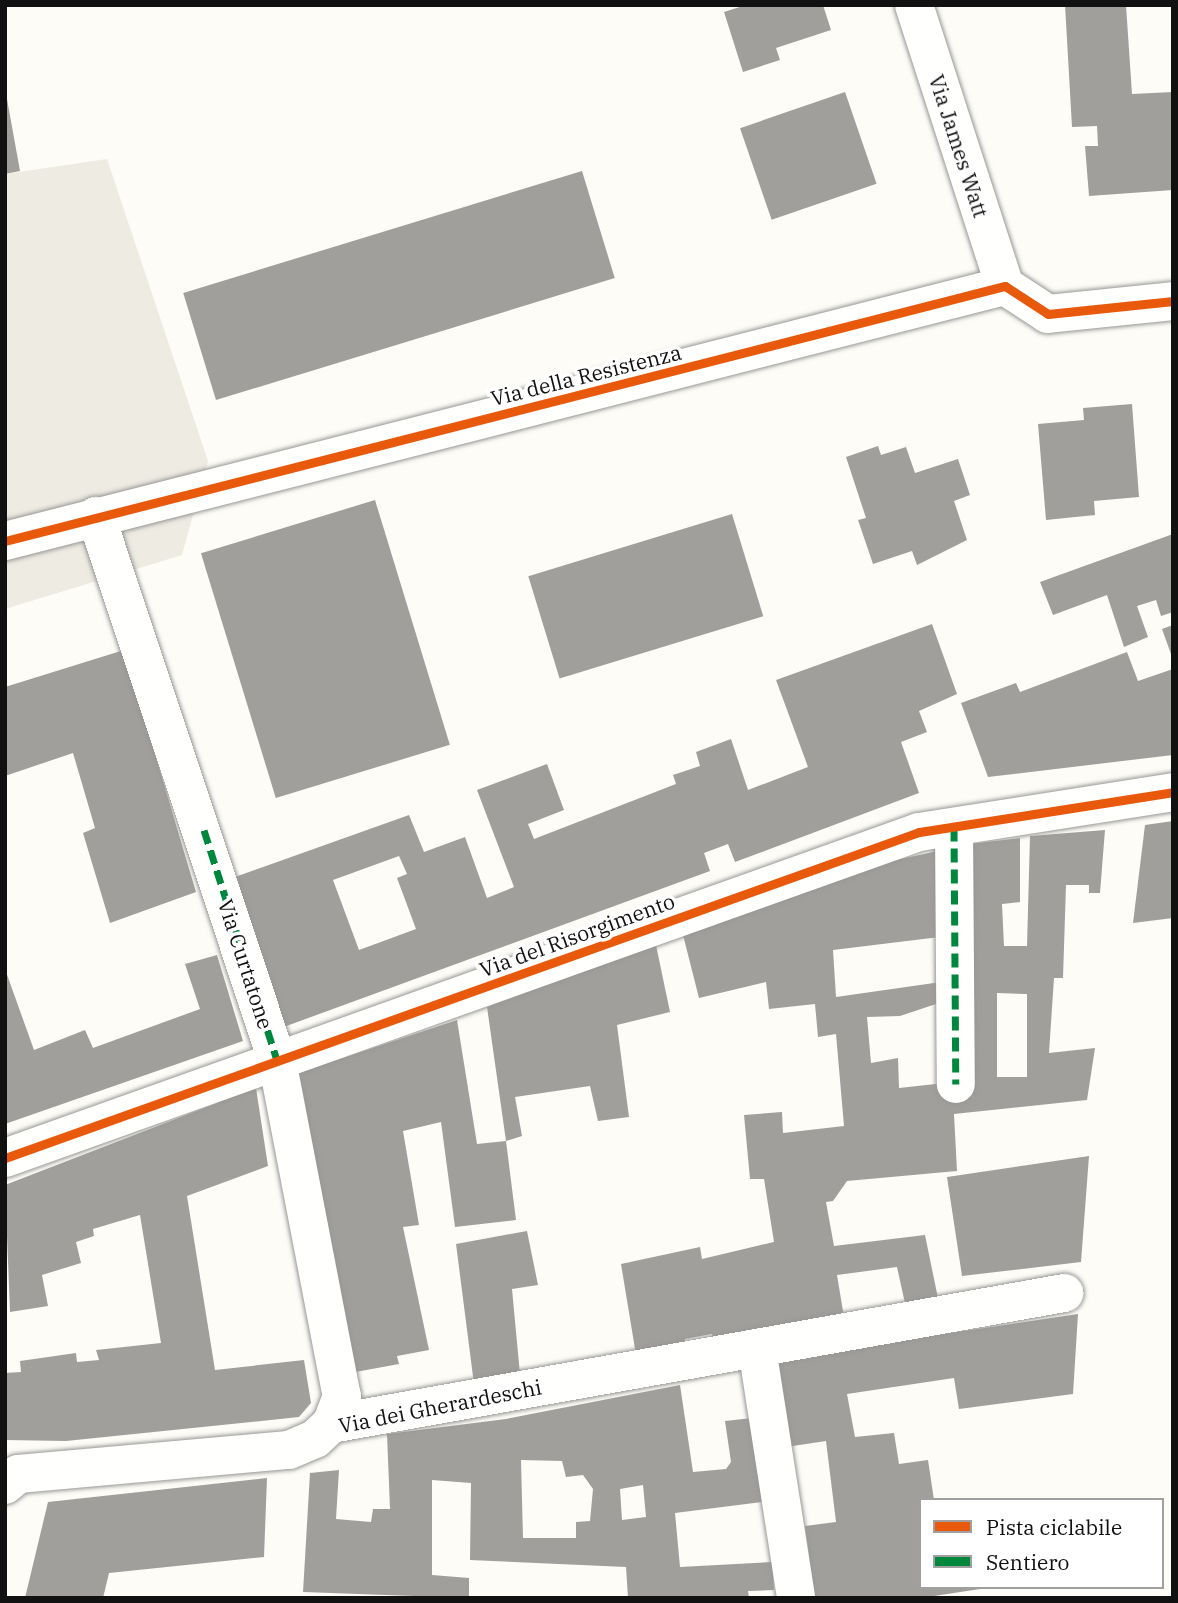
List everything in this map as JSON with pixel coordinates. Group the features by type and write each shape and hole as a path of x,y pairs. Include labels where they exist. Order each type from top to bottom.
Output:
{"street":[{"name":"Via James Watt","path":"914,5 1005,286"},
{"path":"1005,286 1048,314 1173,301"},
{"name":"Via della Resistenza","path":"5,541 1005,286"},
{"name":"Via Curtatone","path":"96,516 204,830 277,1060 342,1396 331,1424"},
{"name":"Via del Risorgimento","path":"5,1158 919,832 1173,792"},
{"path":"954,827 956,1084"},
{"name":"Via dei Gherardeschi","path":"5,1485 18,1474 289,1450 315,1439 331,1424 1064,1293"},
{"path":"757,1348 796,1598"}],"shaded area":[{"path":"107,159 208,461 182,555 5,609 5,174"}],"building":[{"path":"746,5 823,5 831,30 776,48 780,60 743,72 724,12"},
{"path":"1065,5 1126,5 1132,94 1173,92 1173,190 1089,196 1085,146 1098,146 1097,126 1072,127"},
{"path":"845,92 877,184 772,220 740,128"},
{"path":"7,99 20,171 5,174 5,100"},
{"path":"582,171 615,278 216,400 183,293"},
{"path":"1132,404 1139,497 1094,501 1095,515 1046,520 1038,424 1084,420 1083,408"},
{"path":"878,446 881,455 906,447 915,473 958,459 970,495 954,501 967,540 917,565 912,551 873,564 858,520 866,518 846,457"},
{"path":"375,500 450,745 276,798 201,553"},
{"path":"732,514 763,616 560,679 528,576"},
{"path":"1173,534 1173,612 1161,616 1156,600 1137,606 1148,637 1124,647 1107,595 1053,615 1040,582"},
{"path":"932,624 957,694 919,711 927,732 901,742 919,793 735,862 728,844 704,853 710,871 281,1028 235,877 409,815 424,852 465,837 487,898 514,887 477,790 547,764 564,810 528,824 534,839 676,784 673,775 700,766 696,752 731,739 748,790 808,767 776,680","holes":["399,856 407,874 397,878 416,929 359,950 333,880"]},
{"path":"1173,625 1173,657 1172,657 1162,629"},
{"path":"124,650 196,892 110,923 83,833 95,828 73,753 5,776 5,687"},
{"path":"1127,652 1138,681 1173,669 1173,755 988,777 961,703 1016,683 1020,692"},
{"path":"1173,821 1173,918 1133,923 1145,825"},
{"path":"1105,830 1100,893 1089,893 1089,885 1066,885 1063,978 1054,978 1049,1053 1095,1048 1087,1100 954,1114 957,1171 847,1181 833,1201 826,1202 834,1246 925,1235 939,1303 906,1308 897,1267 837,1275 844,1317 714,1345 712,1334 685,1339 682,1351 637,1361 621,1264 700,1247 702,1259 774,1242 764,1179 750,1179 744,1115 782,1112 783,1133 844,1126 836,1034 818,1037 815,1004 769,1009 766,982 699,998 683,935 873,865 947,849 948,936 833,950 836,997 948,981 948,1000 900,1016 867,1017 871,1063 898,1058 899,1088 963,1081 962,845 1020,838 1020,902 1002,904 1004,946 1027,946 1030,836","holes":["997,993 1027,994 1027,1077 997,1077"]},
{"path":"656,945 670,1012 617,1025 629,1117 598,1121 590,1086 515,1097 522,1136 506,1141 487,1007"},
{"path":"217,955 243,1041 5,1124 5,969 34,1050 85,1030 93,1048 200,1009 185,964"},
{"path":"457,1020 477,1144 506,1141 516,1220 455,1227 441,1122 403,1131 419,1225 403,1227 429,1350 397,1356 399,1364 350,1373 295,1074"},
{"path":"256,1088 268,1166 187,1196 215,1370 304,1360 311,1403 299,1417 66,1441 5,1440 5,1373 21,1372 20,1361 76,1353 77,1362 99,1360 96,1350 161,1343 140,1215 93,1229 94,1236 76,1242 81,1263 42,1275 48,1306 10,1312 5,1185"},
{"path":"1089,1156 1081,1262 962,1276 947,1177"},
{"path":"527,1231 538,1285 512,1289 521,1385 475,1392 456,1244"},
{"path":"1078,1314 1073,1394 959,1409 954,1378 847,1394 855,1437 894,1433 899,1464 928,1460 934,1498 919,1498 919,1589 980,1589 921,1598 815,1598 805,1526 836,1522 826,1441 786,1447 769,1360"},
{"path":"680,1385 693,1472 726,1469 731,1462 725,1421 752,1418 770,1501 675,1513 680,1567 772,1562 774,1590 748,1591 749,1598 628,1598 626,1567 470,1560 471,1483 432,1480 432,1575 469,1578 469,1598 303,1592 310,1473 339,1470 336,1519 371,1522 373,1509 390,1509 387,1434 506,1419","holes":["521,1460 562,1461 566,1477 583,1475 593,1489 590,1521 576,1522 576,1538 523,1538","643,1485 646,1517 622,1520 620,1489"]},
{"path":"267,1478 264,1557 109,1573 103,1598 25,1598 48,1502"}],"marked path":[{"path":"954,827 956,1084"},
{"path":"204,830 277,1060"}],"cycle path":[{"path":"5,541 1005,286 1048,314 1173,301"},
{"path":"5,1158 919,832 1173,792"}]}
